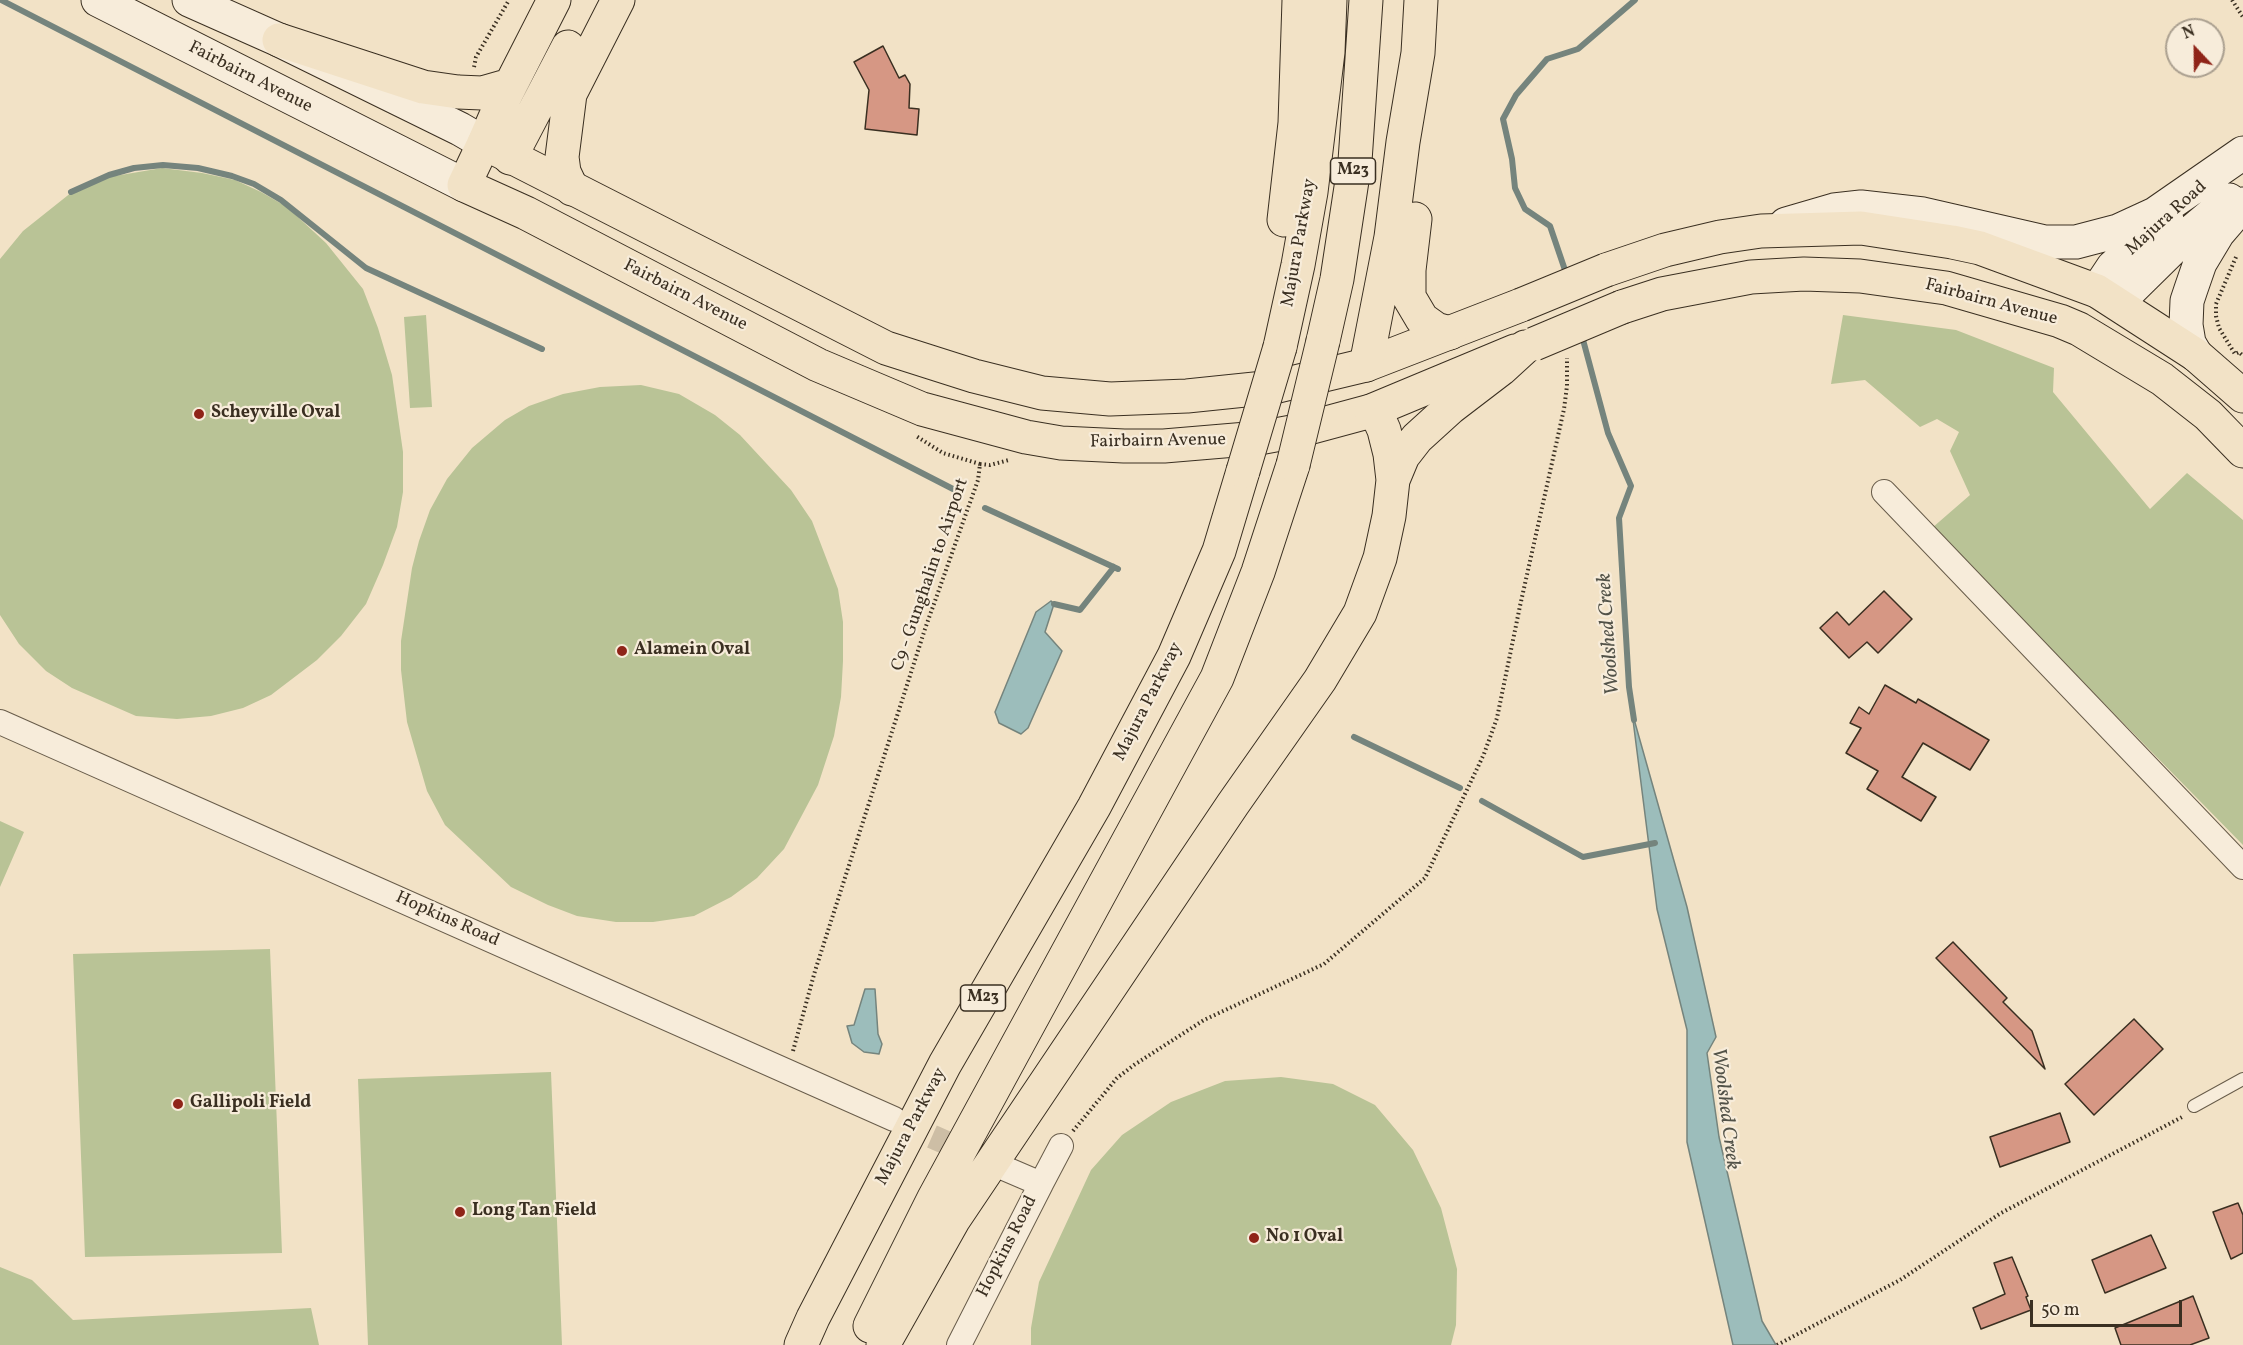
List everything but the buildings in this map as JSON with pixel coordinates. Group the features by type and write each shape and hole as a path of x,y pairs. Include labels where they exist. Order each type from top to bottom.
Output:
{"main road":[{"name":"Fairbairn Avenue","path":"98,0 477,190 818,365 895,399 960,420 1026,437 1049,441 1124,446 1164,446 1259,438 1326,424 1363,406 1541,347 1622,307 1662,294 1751,277 1804,274 1860,276 1946,288 2060,321 2080,330 2162,379 2208,415 2243,451"},
{"path":"189,0 279,40 460,129 497,151 886,348 974,376 1042,393 1110,399 1187,396 1274,387 1366,365 1606,270 1665,250 1720,237 1761,231 1861,228 1980,248 2107,297 2196,355 2243,396"},
{"path":"497,151 510,85 554,0"},
{"path":"477,190 497,151 592,0"},
{"path":"572,189 564,172 562,157 572,85 618,0"},
{"path":"1280,347 1279,255 1294,131 1299,56 1299,0"},
{"name":"Majura Parkway","path":"801,1345 818,1307 945,1064 1094,807 1174,656 1219,551 1280,347 1298,265 1320,123 1328,52 1330,0"},
{"name":"M23","path":"861,1345 928,1208 1217,678 1257,572 1293,465 1337,279 1355,161 1366,0"},
{"path":"1363,406 1366,365 1391,237 1403,142 1418,53 1421,0"},
{"path":"279,40 410,83 444,90 489,92 510,85"},
{"path":"1418,53 1426,139 1408,291 1411,303 1422,319 1436,329 1450,333"},
{"path":"1761,231 1834,210 1861,207 1923,214 2038,241 2076,242 2118,231 2156,214 2243,153"},
{"name":"Majura Road","path":"2107,297 2113,267 2243,153"},
{"name":"Majura Road","path":"2107,297 2243,190"},
{"path":"2196,355 2189,342 2186,325 2187,301 2191,288 2200,263 2218,233 2243,204"},
{"path":"2080,330 2107,297"},
{"path":"1393,480 1403,456 1417,438 1450,408 1501,369 1541,347"},
{"path":"883,1345 954,1219 1233,804 1320,680 1360,614 1380,558 1389,516 1393,480 1384,430 1380,421 1363,406 1328,393 1274,387"}],"street":[{"path":"1884,492 2243,867"},
{"name":"Hopkins Road","path":"0,722 894,1119"},
{"path":"1041,1184 1061,1146"},
{"name":"Hopkins Road","path":"959,1345 1041,1184 1006,1169"}],"lane":[{"path":"2189,1111 2243,1079"}],"path":[{"path":"473,93 476,57 509,0"},
{"path":"2232,0 2243,17"},
{"path":"2239,251 2216,307 2219,328 2235,354 2239,352 2243,356"},
{"path":"1061,1146 1117,1078 1159,1048 1220,1012 1324,964 1425,878 1479,764 1497,718 1524,584 1564,409 1568,361 1541,347"},
{"name":"C9 - Gunghalin to Airport","path":"786,1071 815,971 925,629 978,480 980,464 943,453 912,433"},
{"path":"1778,1344 1900,1280 2001,1213 2189,1111"}],"green space":[{"name":"Scheyville Oval","path":"162,168 235,180 287,207 326,243 363,289 378,328 392,375 403,452 403,492 397,527 366,604 341,636 317,660 271,695 243,708 211,716 177,719 136,716 72,688 46,671 19,644 0,615 0,259 23,231 72,192 103,178"},
{"path":"426,315 432,407 410,408 404,317"},
{"path":"1843,315 1956,330 2054,368 2053,392 2150,509 2187,473 2243,520 2243,845 1932,528 1970,495 1950,451 1959,432 1937,419 1920,427 1865,380 1831,384"},
{"name":"Alamein Oval","path":"641,385 679,394 715,415 740,435 791,490 812,521 838,589 843,622 843,661 841,697 834,736 818,785 784,849 757,878 731,897 694,916 653,922 616,922 577,916 511,887 445,825 427,791 407,722 401,670 401,641 412,568 430,510 447,479 472,448 505,420 529,406 563,394 600,387"},
{"path":"0,821 24,832 0,887"},
{"name":"Gallipoli Field","path":"270,949 282,1253 85,1257 73,954"},
{"name":"Long Tan Field","path":"551,1072 562,1345 368,1345 358,1079"},
{"name":"No 1 Oval","path":"1281,1077 1333,1084 1375,1105 1413,1150 1441,1208 1457,1269 1456,1325 1451,1345 1031,1345 1031,1328 1039,1282 1091,1170 1122,1135 1171,1102 1225,1081"},
{"path":"0,1267 32,1280 73,1320 311,1308 319,1345 0,1345"}],"water":[{"path":"1051,601 1054,604 1045,632 1062,651 1028,728 1021,734 999,723 995,712 1036,612"},
{"path":"1632,712 1687,907 1716,1037 1707,1053 1719,1137 1762,1321 1776,1345 1733,1345 1687,1142 1687,1030 1657,909"},
{"path":"865,989 875,989 878,1034 882,1044 879,1054 864,1052 852,1043 847,1026 854,1025"}],"waterway":[{"path":"1,0 953,489"},
{"name":"Woolshed Creek","path":"1567,276 1550,226 1525,209 1515,188 1512,159 1503,119 1516,95 1547,59 1578,49 1635,0"},
{"path":"71,192 109,175 134,168 163,165 198,168 232,176 254,184 281,200 366,268 542,349"},
{"name":"Woolshed Creek","path":"1582,336 1608,433 1631,486 1619,518 1629,687 1634,720"},
{"path":"985,508 1118,569"},
{"path":"1054,604 1080,610 1114,567"},
{"path":"1354,737 1460,788"},
{"path":"1482,801 1583,857 1655,843"}],"tunnel":[{"path":"899,1122 1006,1169"}],"place":[{"name":"Scheyville Oval","path":"199,414"},
{"name":"Alamein Oval","path":"622,651"},
{"name":"Gallipoli Field","path":"178,1104"},
{"name":"Long Tan Field","path":"460,1212"},
{"name":"No 1 Oval","path":"1254,1238"}]}
